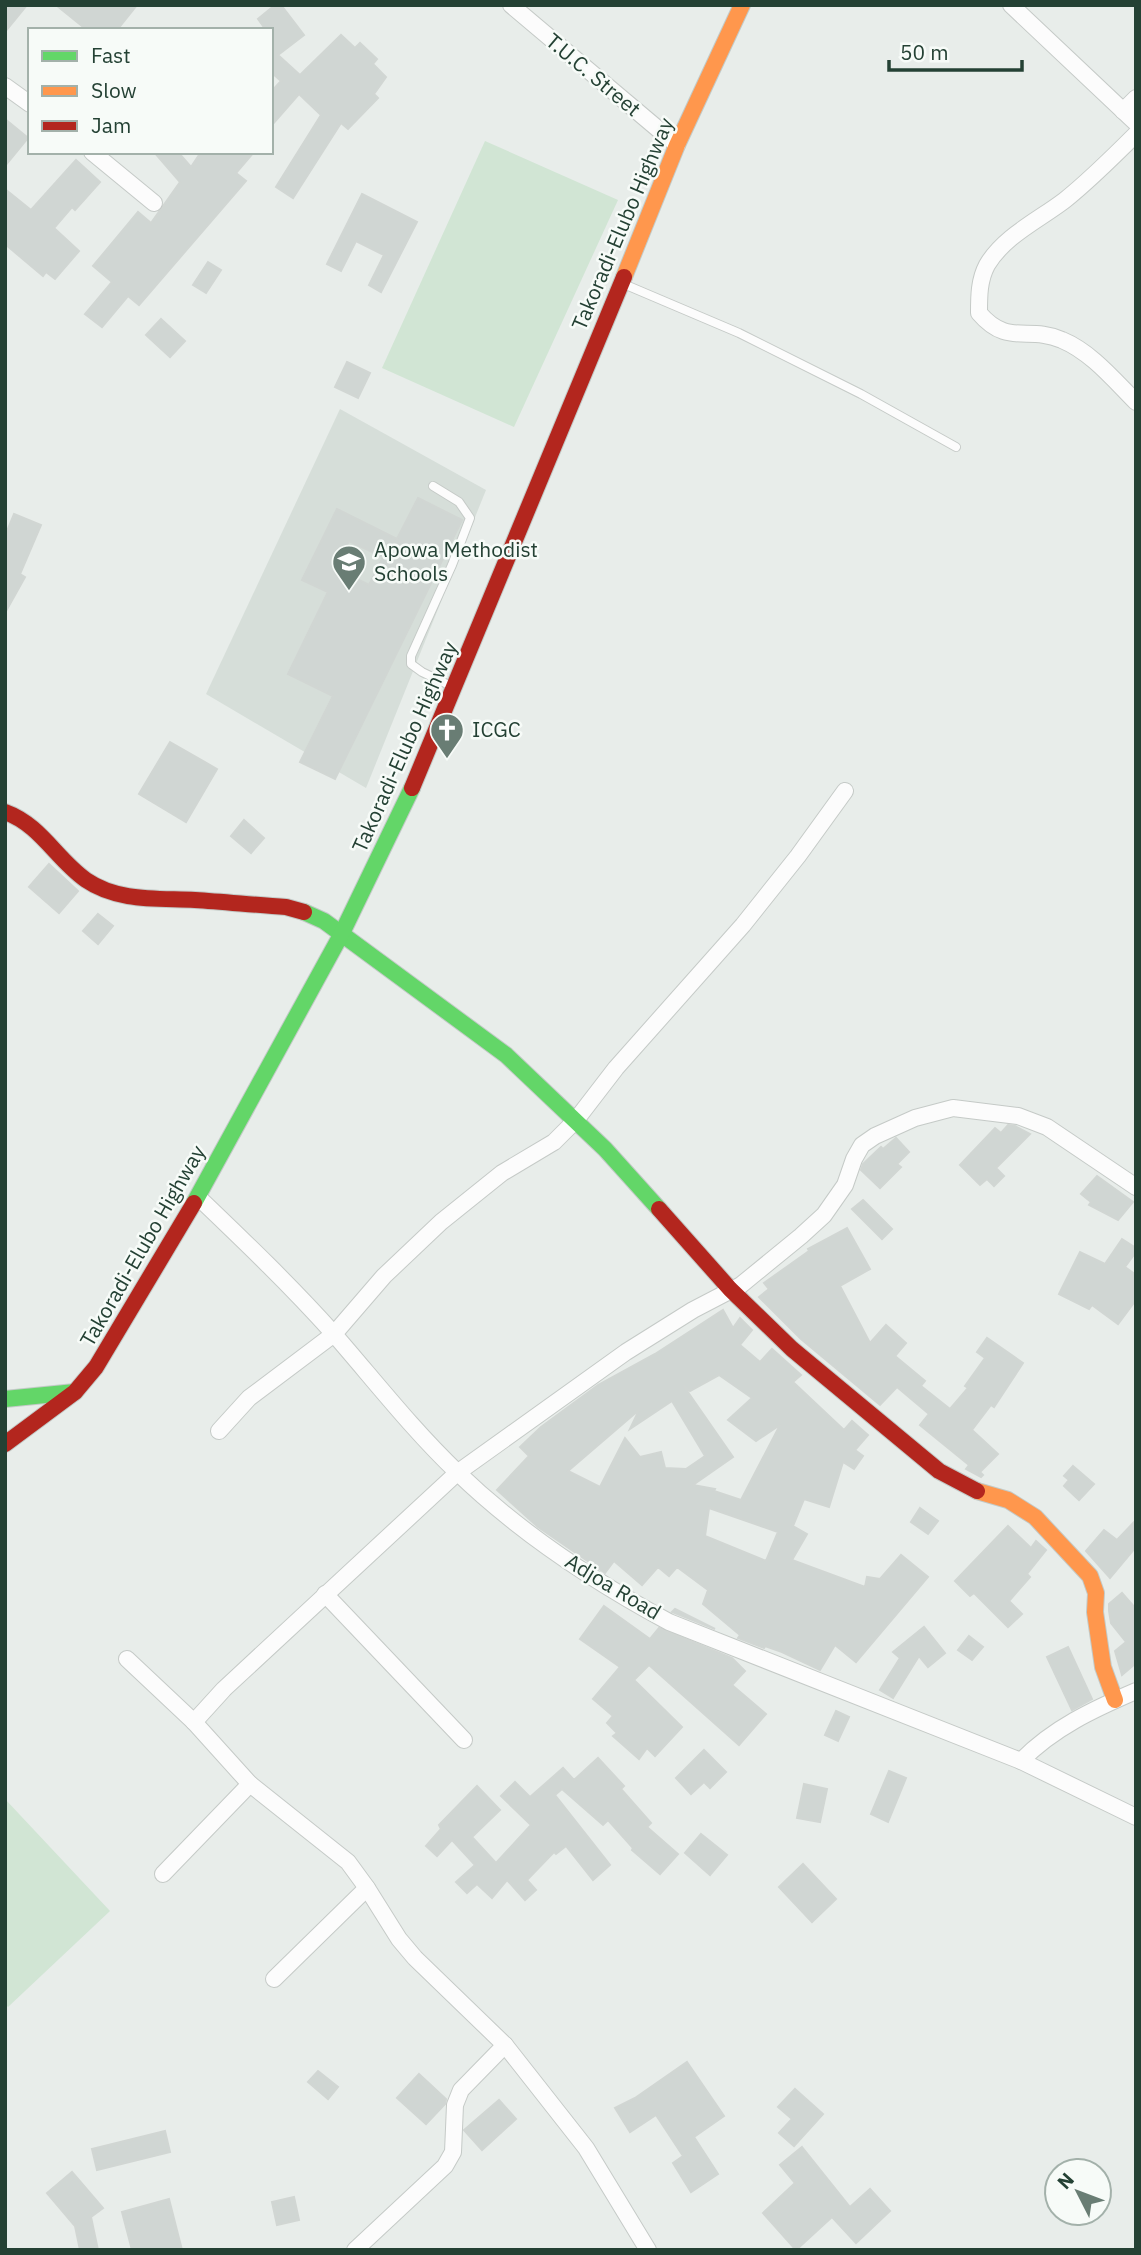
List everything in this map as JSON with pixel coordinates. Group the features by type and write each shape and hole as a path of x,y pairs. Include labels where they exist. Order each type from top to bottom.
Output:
{"main road":[{"name":"Takoradi-Elubo Highway","path":"5,1444 75,1392 96,1367 198,1197 341,935 386,845 455,687 677,145 742,5"},
{"path":"5,812 36,828 85,880 103,890 128,897 162,897 286,907 303,911 324,921 506,1055 606,1149 730,1289 792,1349 919,1456 948,1476 977,1491 1008,1500 1035,1517 1090,1576 1096,1594 1095,1612 1103,1667 1115,1700"},
{"path":"5,1399 75,1392"}],"street":[{"name":"T.U.C. Street","path":"511,5 677,145"},
{"path":"1011,5 1136,123"},
{"path":"5,86 28,103"},
{"path":"1123,111 1136,98"},
{"path":"1136,134 1065,200 1004,244 987,266 979,288 979,313 991,326 1006,333 1060,338 1080,349 1136,402"},
{"path":"94,154 154,203"},
{"path":"219,1432 249,1398 334,1334 384,1276 442,1223 502,1173 554,1142 576,1120 615,1068 743,925 845,791"},
{"path":"194,1722 224,1689 457,1473 607,1365 752,1277 824,1215 845,1185 854,1158 862,1145 876,1136 915,1118 953,1108 1018,1116 1047,1127 1136,1187"},
{"name":"Adjoa Road","path":"198,1197 296,1292 402,1415 457,1473 553,1551 617,1594 669,1622 1021,1761 1136,1817"},
{"path":"325,1594 464,1740"},
{"path":"127,1659 194,1722 250,1784 348,1862 399,1939 415,1958 505,2045 586,2148 648,2250"},
{"path":"1021,1761 1056,1732 1136,1691"},
{"path":"163,1874 250,1784"},
{"path":"275,1979 367,1888"},
{"path":"355,2250 445,2166 453,2152 455,2105 461,2090 505,2045"}],"lane":[{"path":"620,283 739,333 861,394 956,447"},
{"path":"433,486 459,502 470,518 452,565 421,631 411,656 411,664 455,687"}],"shaded area":[{"name":"Apowa Methodist Schools","path":"340,409 486,490 366,788 206,694"}],"green space":[{"path":"485,141 618,200 514,427 382,368"},
{"path":"5,1799 110,1911 8,2007 5,2004"}],"building":[{"path":"5,5 27,5 5,32"},
{"path":"56,5 137,5 119,28 85,28"},
{"path":"275,5 281,5 304,35 278,55 300,75 341,35 355,48 360,43 377,59 373,64 386,77 374,94 378,98 348,129 341,123 293,198 276,187 321,115 299,94 273,124 273,90 281,81 273,74 273,28 265,28 258,19"},
{"path":"5,119 28,138 5,166"},
{"path":"156,154 180,154 191,167 200,154 252,154 236,173 246,181 139,305 128,296 102,327 85,314 112,282 93,266 138,212 151,223 180,182"},
{"path":"76,160 100,182 75,210 72,207 54,228 79,251 55,279 46,272 43,276 5,244 5,189 31,210"},
{"path":"362,194 417,222 381,292 369,285 384,255 356,241 341,271 327,264"},
{"path":"208,262 221,270 206,293 193,285"},
{"path":"161,319 185,341 170,357 146,335"},
{"path":"347,362 370,373 358,398 335,387"},
{"path":"418,498 462,520 335,779 300,762 333,696 288,674 328,592 302,580 337,509 397,539","holes":["349,541 383,557 369,585 335,568"]},
{"path":"14,514 41,525 20,574 25,577 5,613 5,536"},
{"path":"170,742 217,769 186,822 139,794"},
{"path":"244,820 264,838 251,853 231,836"},
{"path":"49,864 78,891 59,913 29,887"},
{"path":"98,914 113,926 98,944 83,931"},
{"path":"1008,1125 1030,1134 996,1168 1004,1176 994,1186 987,1179 980,1185 960,1165 995,1128 1001,1133"},
{"path":"896,1138 909,1152 897,1164 901,1167 880,1188 861,1170 863,1164 881,1147 883,1149"},
{"path":"1097,1176 1133,1202 1118,1220 1089,1205 1091,1202 1081,1194"},
{"path":"863,1200 892,1229 882,1239 852,1209"},
{"path":"847,1228 870,1269 840,1286 870,1343 886,1325 906,1343 895,1356 925,1381 921,1386 950,1409 968,1388 965,1386 985,1358 977,1352 987,1338 1023,1363 994,1407 991,1405 972,1430 998,1454 980,1472 983,1475 981,1477 966,1469 969,1465 920,1425 929,1414 897,1387 880,1405 801,1339 759,1297 769,1289 764,1283 809,1251 808,1249"},
{"path":"1122,1239 1136,1248 1125,1267 1136,1275 1136,1300 1118,1324 1092,1305 1089,1309 1059,1294 1080,1252 1105,1264"},
{"path":"723,1310 733,1328 740,1318 752,1330 740,1345 760,1362 772,1349 801,1375 793,1382 844,1430 852,1421 868,1435 855,1450 863,1456 854,1469 843,1462 829,1507 804,1499 793,1526 807,1534 792,1560 865,1587 867,1577 880,1579 901,1555 928,1577 856,1662 835,1645 820,1670 782,1652 738,1638 740,1635 703,1604 708,1590 677,1567 669,1576 658,1567 642,1585 614,1561 605,1573 538,1527 497,1490 529,1456 520,1447 541,1427 598,1385 655,1354","holes":["719,1375 752,1398 728,1420 756,1441 780,1425 741,1500 714,1491 715,1489 693,1485 733,1457 683,1385 690,1391","672,1401 705,1456 686,1469 665,1468 661,1452 640,1457 625,1438 600,1487 568,1471 639,1410 630,1429","709,1508 778,1532 766,1561 705,1536"]},
{"path":"1073,1466 1094,1484 1079,1500 1064,1486 1069,1480 1064,1476"},
{"path":"920,1508 938,1521 928,1534 911,1522"},
{"path":"1136,1520 1136,1547 1110,1578 1086,1551 1104,1530 1117,1540"},
{"path":"1008,1526 1031,1548 1036,1541 1046,1550 1027,1574 1030,1577 1009,1601 1022,1614 1008,1627 974,1593 970,1596 955,1581"},
{"path":"1122,1593 1136,1609 1136,1663 1122,1675 1115,1651 1126,1642 1111,1623 1109,1604"},
{"path":"604,1606 650,1639 659,1628 732,1658 745,1671 732,1685 766,1714 739,1745 649,1665 634,1680 682,1727 655,1756 647,1748 639,1759 613,1736 617,1733 607,1723 613,1716 593,1699 620,1667 580,1639"},
{"path":"675,1609 715,1629 672,1612"},
{"path":"924,1627 945,1653 928,1667 919,1656 893,1698 880,1690 900,1658 893,1652"},
{"path":"969,1636 983,1647 972,1660 958,1650"},
{"path":"1068,1647 1092,1699 1072,1710 1047,1657"},
{"path":"836,1711 849,1717 838,1741 825,1735"},
{"path":"704,1750 726,1772 710,1788 704,1782 691,1794 676,1778"},
{"path":"598,1758 624,1786 621,1789 651,1823 647,1827 678,1854 660,1874 632,1850 608,1820 603,1825 562,1789 555,1795 610,1865 593,1880 566,1846 556,1854 554,1852 527,1880 536,1890 525,1900 507,1880 492,1898 477,1884 467,1893 456,1882 475,1865 452,1840 437,1856 426,1846 441,1829 439,1825 477,1786 500,1810 472,1837 496,1863 531,1825 501,1796 515,1782 530,1797 563,1768 574,1780"},
{"path":"889,1771 906,1778 888,1822 871,1814"},
{"path":"804,1784 827,1789 820,1822 797,1818"},
{"path":"701,1834 727,1855 710,1875 685,1853"},
{"path":"803,1864 836,1899 812,1922 779,1887"},
{"path":"687,2062 724,2116 694,2137 718,2174 691,2192 673,2163 683,2156 656,2115 630,2132 615,2108 635,2098"},
{"path":"318,2071 338,2087 328,2099 308,2082"},
{"path":"419,2074 446,2099 445,2104 426,2124 397,2098"},
{"path":"795,2089 823,2114 794,2146 779,2133 792,2119 778,2107"},
{"path":"499,2100 516,2119 482,2150 464,2130"},
{"path":"165,2131 170,2152 97,2170 92,2149"},
{"path":"802,2147 850,2207 870,2189 890,2211 856,2243 832,2217 796,2250 763,2213 795,2183 780,2165"},
{"path":"72,2172 103,2208 91,2217 98,2250 80,2250 75,2226 47,2193"},
{"path":"294,2197 299,2220 277,2225 272,2202"},
{"path":"169,2199 182,2250 132,2250 122,2212"}],"traffic: fast":[{"path":"194,1203 341,935 412,788"},
{"path":"304,912 324,921 506,1055 605,1149 659,1209"},
{"path":"5,1399 75,1392"}],"traffic: slow":[{"path":"624,277 677,145 742,5"},
{"path":"977,1491 1008,1500 1035,1517 1090,1576 1096,1593 1095,1612 1103,1667 1115,1700"}],"traffic: jam":[{"path":"412,788 624,277"},
{"path":"5,812 29,825 75,872 111,892 139,898 286,907 304,912"},
{"path":"5,1444 75,1392 96,1367 194,1203"},
{"path":"659,1209 730,1289 792,1349 939,1471 977,1491"}],"place":[{"name":"Apowa Methodist Schools","path":"349,592"},
{"name":"ICGC","path":"447,760"}]}
